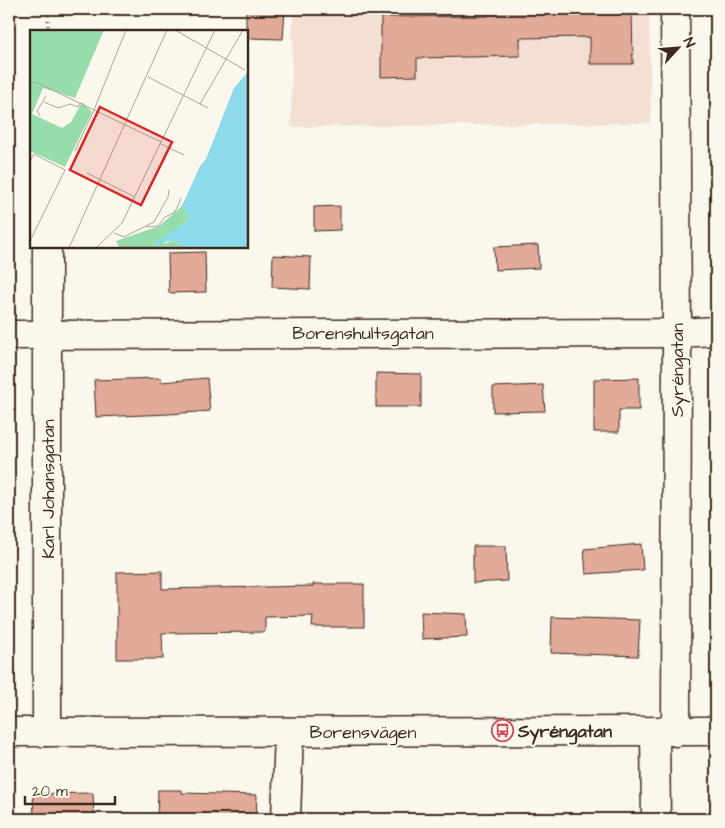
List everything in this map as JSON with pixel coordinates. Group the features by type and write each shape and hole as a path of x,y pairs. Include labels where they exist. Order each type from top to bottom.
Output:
{"street":[{"name":"Syréngatan","path":"656,819 665,732 677,332 675,9"},
{"name":"Karl Johansgatan","path":"47,732 48,248"},
{"name":"Borenshultsgatan","path":"9,335 716,331"},
{"name":"Borensvägen","path":"9,732 716,732"},
{"path":"286,819 288,732"}],"path":[{"path":"48,9 48,30"}],"shaded area":[{"path":"293,9 649,9 651,123 291,127"}],"building":[{"path":"246,9 285,9 283,39 248,38 248,30 246,30"},
{"path":"488,9 632,9 633,64 590,64 590,37 520,38 520,56 417,58 417,76 381,77 381,17 488,16"},
{"path":"340,206 340,230 314,231 314,207"},
{"path":"538,245 539,268 495,270 494,247"},
{"path":"205,252 206,292 169,293 168,253"},
{"path":"273,255 311,257 310,289 272,287"},
{"path":"376,373 421,374 421,407 376,407"},
{"path":"161,378 161,382 207,378 210,411 96,417 94,380"},
{"path":"639,378 639,410 619,410 619,432 594,432 594,379"},
{"path":"543,385 545,411 493,412 493,387"},
{"path":"641,544 643,570 586,574 584,549"},
{"path":"473,546 506,546 507,581 473,583"},
{"path":"162,571 162,589 364,584 364,627 312,627 313,616 265,617 265,632 162,633 163,659 117,659 117,572"},
{"path":"421,612 466,614 467,637 422,639"},
{"path":"552,617 640,620 638,656 551,653"},
{"path":"158,790 182,790 182,793 257,795 256,819 157,819"},
{"path":"93,793 94,816 71,817 71,819 34,819 33,794"}],"place":[{"name":"Syréngatan","path":"502,731"}]}
